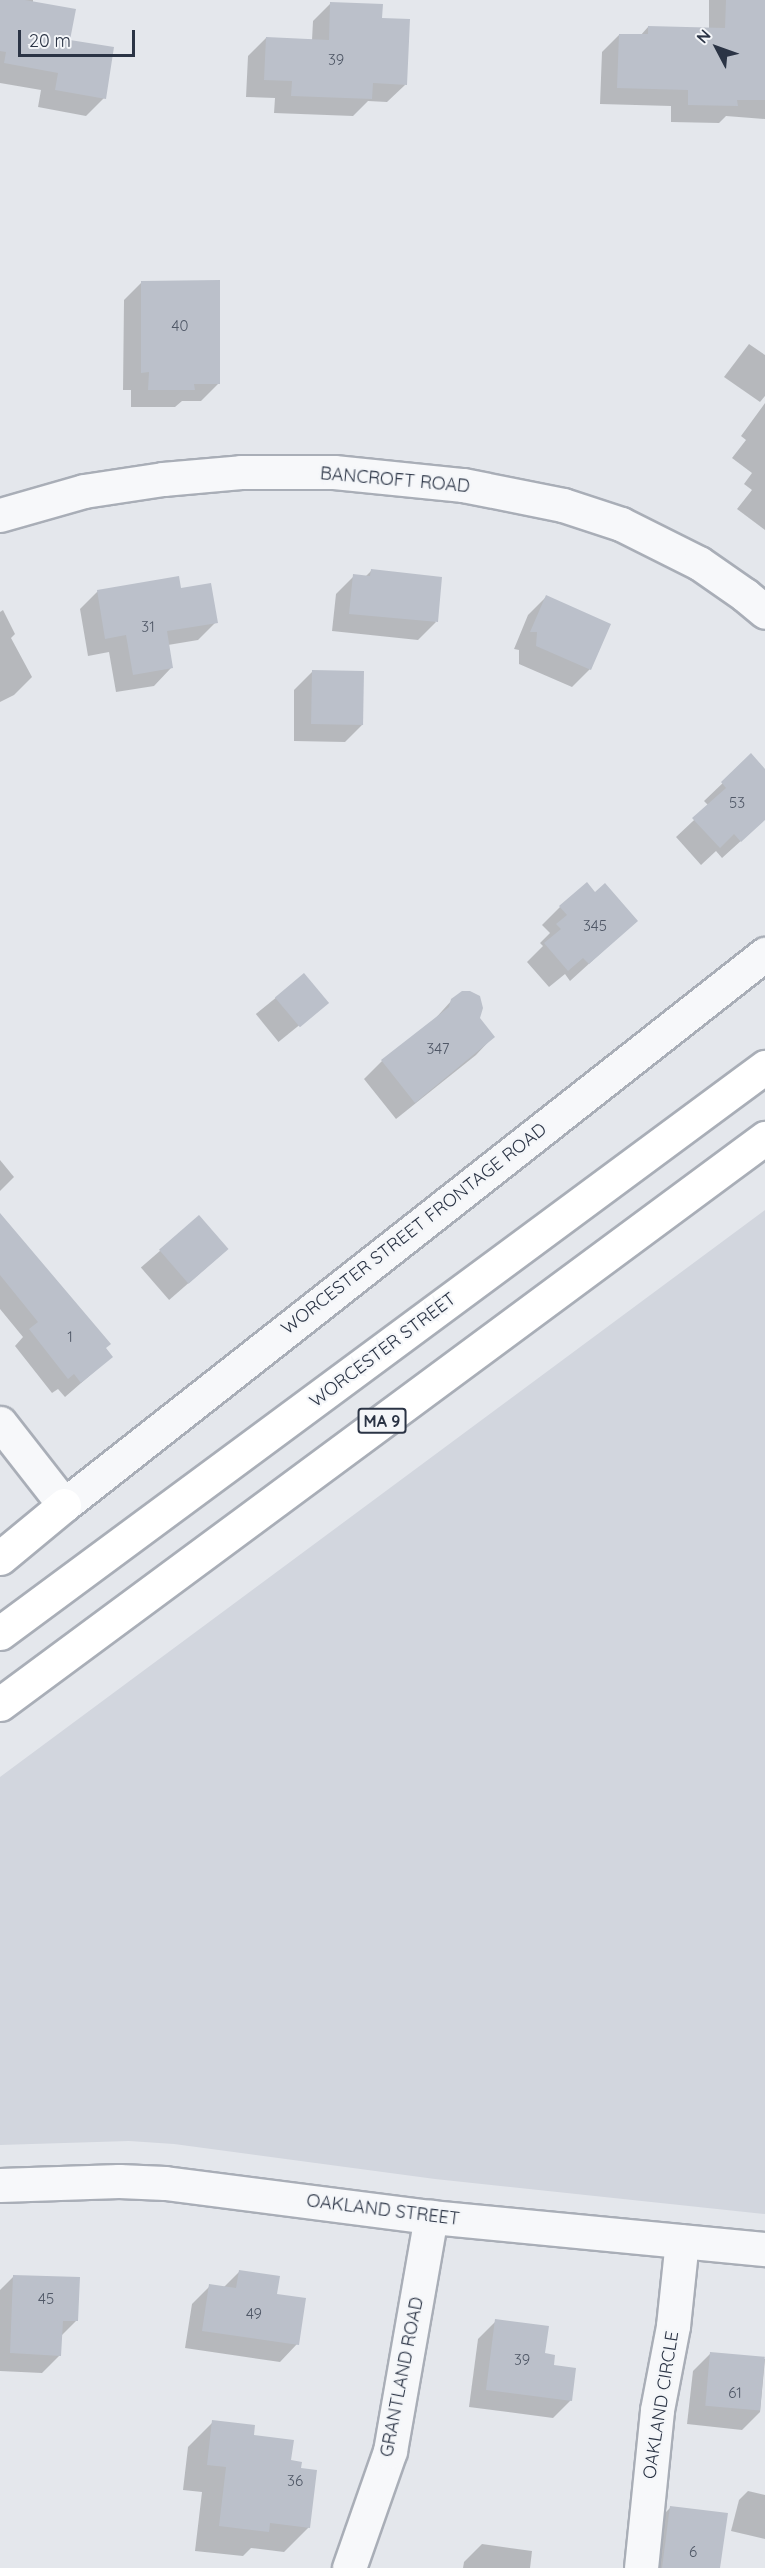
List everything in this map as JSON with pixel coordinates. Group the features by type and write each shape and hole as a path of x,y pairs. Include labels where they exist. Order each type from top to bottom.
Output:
{"highway":[{"name":"WORCESTER STREET","path":"0,1633 765,1066"},
{"name":"MA 9","path":"0,1704 765,1138"},
{"path":"0,1558 64,1506"}],"street":[{"name":"BANCROFT ROAD","path":"0,515 34,504 94,490 241,472 334,472 463,485 563,505 621,524 699,563 765,612"},
{"name":"WORCESTER STREET FRONTAGE ROAD","path":"64,1506 765,954"},
{"path":"0,1423 64,1506"},
{"name":"OAKLAND STREET","path":"0,2185 119,2181 165,2183 431,2217 765,2249"},
{"name":"GRANTLAND ROAD","path":"349,2568 390,2451 431,2217"},
{"name":"OAKLAND CIRCLE","path":"641,2568 657,2410 673,2326 682,2241"}],"shaded area":[{"path":"765,1210 765,2214 435,2179 174,2144 129,2141 0,2145 0,1777"}],"building":[{"path":"0,0 25,0 76,9 70,40 114,47 106,99 55,90 58,73 4,63 6,52 0,51"},
{"path":"726,0 765,0 765,100 737,100 738,106 688,105 688,90 617,88 619,34 648,34 648,26 725,28"},
{"path":"330,2 383,4 382,18 410,19 407,85 373,83 372,99 291,96 292,81 264,80 266,37 329,40"},
{"path":"220,280 220,384 194,384 195,390 148,390 149,372 141,373 141,281"},
{"path":"371,569 442,577 438,622 349,614 353,574 370,576"},
{"path":"179,576 181,588 211,583 218,623 167,631 173,668 133,675 126,635 105,639 97,590"},
{"path":"546,595 611,624 591,670 536,646 537,632 530,632"},
{"path":"312,670 364,671 363,725 311,724"},
{"path":"751,753 765,769 765,820 741,842 734,834 720,848 692,818 726,788 721,782"},
{"path":"587,882 595,892 605,883 638,921 589,964 583,958 568,971 544,943 561,929 556,924 567,915 559,906"},
{"path":"304,973 329,1003 300,1027 275,997"},
{"path":"462,991 470,991 480,996 483,1008 480,1018 495,1037 415,1103 381,1060 449,1007 451,999"},
{"path":"0,1213 111,1344 106,1348 113,1357 81,1383 74,1374 68,1379 29,1329 38,1322 0,1275"},
{"path":"199,1215 229,1249 189,1284 159,1250"},
{"path":"239,2270 280,2276 277,2294 306,2298 299,2345 202,2331 209,2284 236,2288"},
{"path":"13,2275 80,2277 78,2321 63,2321 61,2356 10,2353"},
{"path":"495,2319 549,2326 545,2353 555,2355 554,2365 576,2368 572,2401 486,2390"},
{"path":"710,2352 765,2357 760,2411 705,2406"},
{"path":"212,2420 255,2425 254,2435 294,2440 291,2460 302,2462 301,2468 317,2470 310,2528 270,2523 269,2532 219,2526 226,2467 207,2465"},
{"path":"670,2506 728,2513 720,2568 662,2568"}]}
